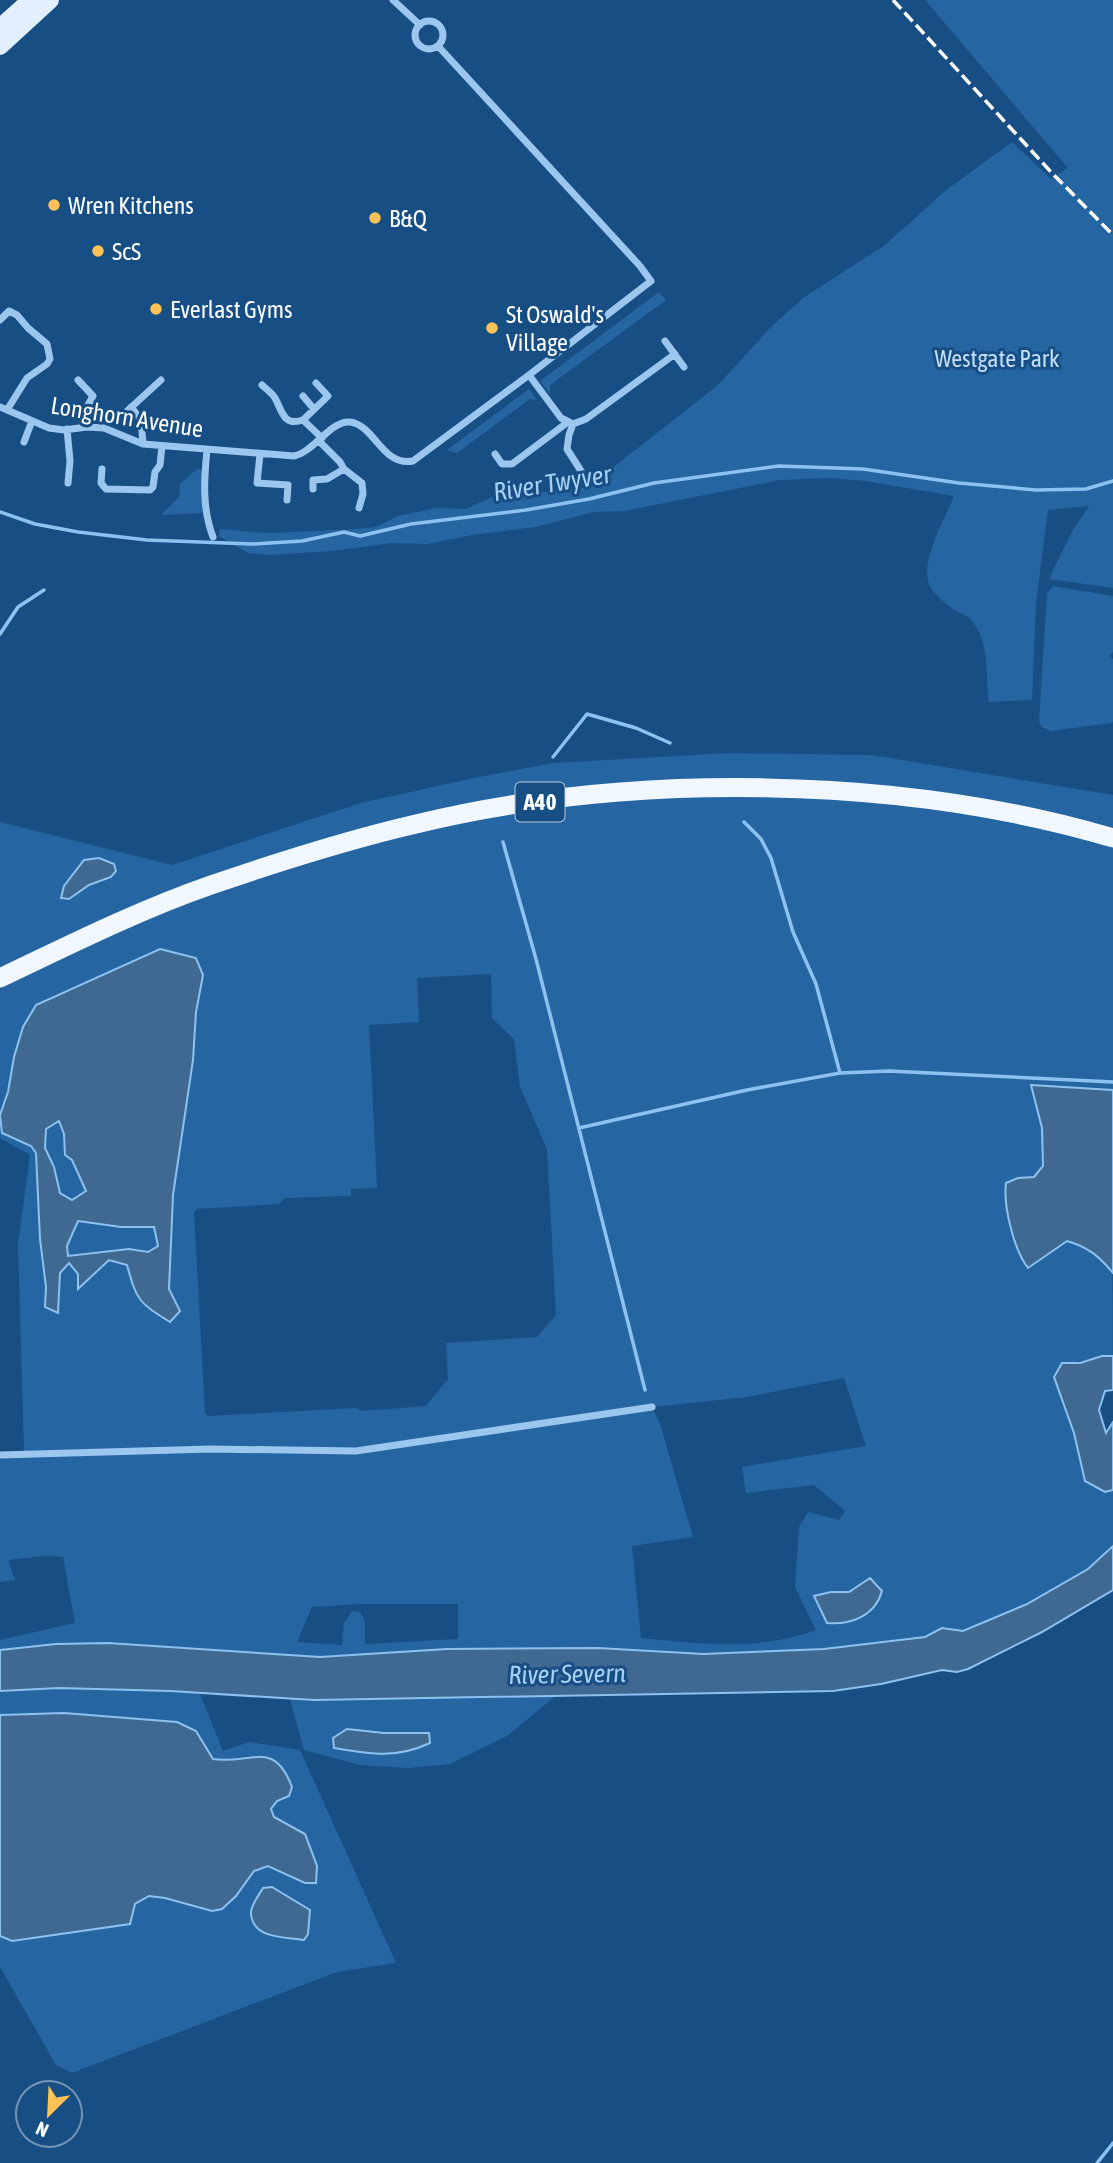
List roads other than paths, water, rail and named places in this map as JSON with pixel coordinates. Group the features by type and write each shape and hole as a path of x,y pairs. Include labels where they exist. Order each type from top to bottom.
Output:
{"highway":[{"name":"A40","path":"0,978 113,925 209,886 338,845 418,823 598,794 757,787 896,796 1049,821 1110,837"}],"main road":[{"path":"0,28 31,0"},
{"path":"0,46 50,0"}],"street":[{"path":"393,0 420,25"},
{"path":"430,22 441,28 443,37 438,46 428,49 419,45 415,37 420,25 430,22"},
{"name":"Longhorn Avenue","path":"3,408 49,428 104,429 143,444 294,456 307,452 340,423 349,422 359,425 399,461 413,461 651,281 438,46"},
{"path":"0,320 9,311 17,315 47,344 50,359 47,365 27,378 3,408"},
{"path":"665,341 684,367"},
{"path":"495,454 502,464 512,464 570,423 586,419 675,354"},
{"path":"530,375 561,418 570,423"},
{"path":"78,380 93,396 87,407 87,427"},
{"path":"143,444 141,420 129,410 162,380"},
{"path":"262,385 275,398 279,410 296,423 303,420 328,396 316,383"},
{"path":"303,396 314,409"},
{"path":"303,420 344,469 362,483 363,494 359,508"},
{"path":"24,442 32,421"},
{"path":"570,423 567,449 581,471"},
{"path":"67,429 70,461 68,483"},
{"path":"102,470 101,483 107,489 150,490 160,465 162,446"},
{"path":"207,450 204,498 206,517 213,537"},
{"path":"260,454 257,484 288,485 287,500"},
{"path":"313,489 313,480 327,479 344,469"},
{"path":"0,1455 210,1448 356,1451 652,1407"}],"water":[{"path":"99,858 114,864 116,871 111,877 89,885 69,899 61,898 64,886 84,860"},
{"path":"160,949 196,958 203,975 173,1195 169,1289 180,1311 170,1322 140,1300 127,1265 109,1260 78,1289 78,1274 69,1263 60,1273 58,1313 45,1307 46,1287 40,1239 36,1153 31,1146 2,1133 0,1115 23,1027 36,1005","holes":["59,1121 64,1134 65,1155 72,1160 86,1191 72,1200 60,1193 54,1167 45,1148 46,1129","78,1221 121,1227 154,1227 158,1246 148,1252 129,1249 68,1256 67,1246"]},
{"path":"1031,1085 1113,1090 1113,1273 1093,1253 1067,1241 1028,1268 1018,1250 1008,1215 1006,1183 1018,1178 1034,1177 1043,1166 1042,1128"},
{"path":"1102,1356 1113,1356 1113,1390 1105,1391 1099,1410 1106,1433 1113,1422 1113,1490 1105,1492 1085,1481 1074,1433 1054,1377 1062,1363 1080,1363"},
{"name":"River Severn","path":"1113,1546 1113,1590 1042,1632 968,1669 957,1672 942,1670 881,1684 833,1691 314,1700 170,1691 59,1688 0,1691 0,1650 56,1644 108,1643 320,1657 447,1649 598,1648 703,1654 824,1649 925,1637 942,1628 963,1631 1027,1604 1088,1569"},
{"path":"870,1578 882,1591 874,1607 853,1620 827,1623 814,1596 849,1592"},
{"path":"64,1713 177,1722 196,1731 213,1759 260,1757 277,1763 292,1787 289,1796 277,1801 271,1809 274,1817 305,1834 317,1866 316,1883 305,1883 268,1866 254,1871 236,1896 222,1909 212,1911 149,1896 135,1904 130,1924 12,1941 0,1936 0,1715"},
{"path":"347,1729 384,1733 429,1733 430,1743 394,1753 334,1748 333,1738"},
{"path":"272,1887 310,1910 308,1934 304,1940 271,1935 257,1928 253,1922 251,1911 255,1901 263,1888"}],"waterway":[{"name":"River Twyver","path":"0,512 35,524 78,532 147,540 252,544 302,541 344,532 360,536 411,524 526,510 589,499 654,483 779,466 863,469 959,483 1036,490 1086,489 1113,481"},
{"path":"0,634 18,607 44,590"},
{"path":"553,757 587,714 636,728 670,743"},
{"path":"744,822 761,839 771,858 793,932 816,984 840,1073 889,1071 1113,1082"},
{"path":"503,842 536,959 645,1390"},
{"path":"579,1128 747,1090 840,1073"},
{"path":"1097,2163 1113,2143"}],"railway":[{"path":"893,0 1051,172 1113,235"}],"place":[{"name":"Wren Kitchens","path":"54,205"},
{"name":"B&Q","path":"375,218"},
{"name":"ScS","path":"98,251"},
{"name":"Everlast Gyms","path":"156,309"},
{"name":"St Oswald's Village","path":"492,328"}],"park label":[{"name":"Westgate Park","path":"997,358"}]}
